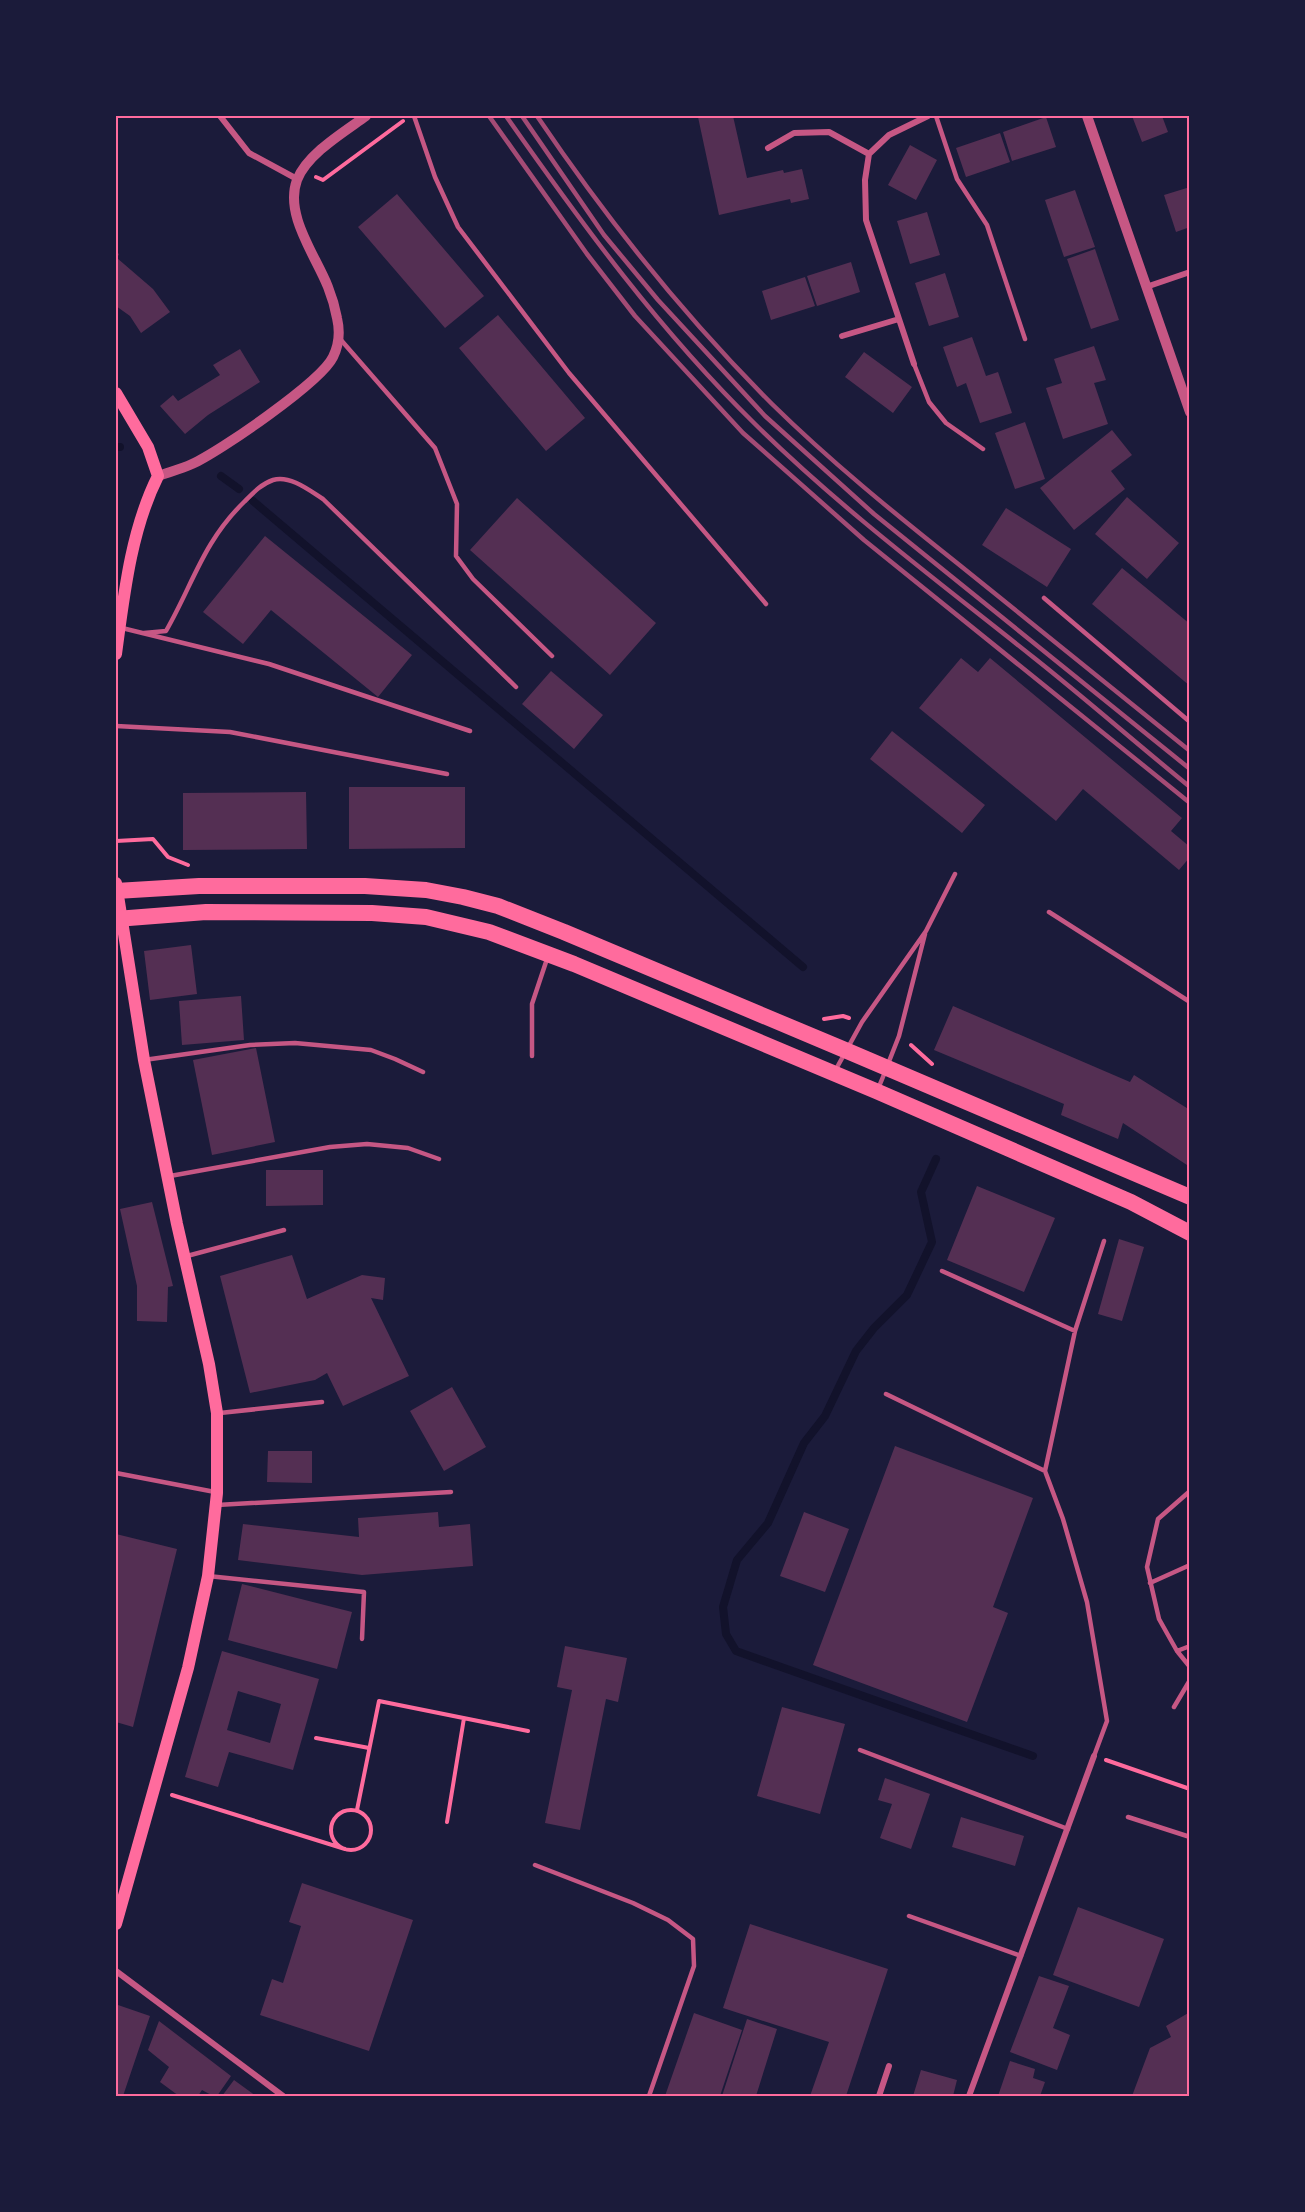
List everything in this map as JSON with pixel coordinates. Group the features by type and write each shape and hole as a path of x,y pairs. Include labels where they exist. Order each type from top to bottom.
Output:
{"highway":[{"path":"116,891 199,886 365,886 426,890 498,906 1190,1197"},
{"path":"118,919 206,912 372,913 426,917 489,932 549,954 876,1091 1131,1203 1190,1233"}],"main road":[{"path":"116,393 148,447 158,476 147,498 135,540 116,654"},
{"path":"116,883 118,919 144,1060 184,1257 209,1364 217,1413 217,1499 208,1576 188,1668 116,1924"}],"street":[{"path":"220,116 249,153 297,179"},
{"path":"158,476 192,465 225,446 320,375 332,358 339,338 338,320 328,286 304,238 294,205 297,179 314,156 329,142 366,116"},
{"path":"914,364 866,220 865,180 869,154 889,135 928,116"},
{"path":"1087,116 1190,412"},
{"path":"768,148 794,133 829,132 869,154"},
{"path":"1145,287 1190,272"},
{"path":"842,336 899,319"},
{"path":"969,2097 1094,1756"},
{"path":"116,1971 283,2097"},
{"path":"879,2097 889,2066"}],"lane":[{"path":"412,116 435,177 458,227 569,373 766,604"},
{"path":"936,116 957,180 987,225 1025,339"},
{"path":"339,338 435,448 457,504 456,556 473,579 552,656"},
{"path":"914,364 929,402 946,423 982,449"},
{"path":"144,633 166,631 218,530 258,488 274,479 298,483 323,499 516,687"},
{"path":"1044,598 1190,722"},
{"path":"119,627 268,664 470,730"},
{"path":"116,726 230,732 447,774"},
{"path":"833,1074 862,1022 926,931 955,874"},
{"path":"1049,912 1190,1002"},
{"path":"876,1091 899,1036 926,931"},
{"path":"532,1056 532,1004 549,954"},
{"path":"144,1060 250,1045 295,1043 371,1050 423,1072"},
{"path":"167,1176 330,1147 367,1144 408,1148 439,1159"},
{"path":"184,1257 284,1230"},
{"path":"1094,1756 1107,1721 1087,1602 1063,1519 1045,1471 1075,1331 1104,1241"},
{"path":"942,1271 1075,1331"},
{"path":"886,1394 1045,1471"},
{"path":"217,1413 322,1402"},
{"path":"116,1473 217,1499 451,1492"},
{"path":"1190,1491 1158,1519 1147,1567 1159,1619 1177,1651 1190,1667"},
{"path":"1150,1583 1190,1565"},
{"path":"208,1576 364,1592 362,1639"},
{"path":"1177,1651 1190,1646"},
{"path":"1174,1707 1190,1680"},
{"path":"860,1750 1068,1829"},
{"path":"1128,1817 1190,1837"},
{"path":"535,1864 633,1903 668,1920 693,1939 694,1965 649,2097"},
{"path":"909,1916 1021,1956"}],"path":[{"path":"338,169 412,116"},
{"path":"357,1810 379,1701 528,1731"},
{"path":"447,1822 464,1718"},
{"path":"316,1738 369,1748"},
{"path":"1094,1756 1190,1789"},
{"path":"154,1789 345,1849 358,1849 368,1842 372,1830 368,1818 357,1810 345,1810 335,1818 331,1830 335,1842 345,1849"}],"building":[{"path":"733,116 747,178 783,170 784,173 802,169 809,199 791,203 790,199 719,215 698,117"},
{"path":"1132,116 1162,116 1168,132 1142,142"},
{"path":"1046,117 1056,147 1012,161 1003,132"},
{"path":"1000,133 1010,162 966,177 956,148"},
{"path":"910,145 937,160 916,200 888,185"},
{"path":"1190,187 1190,227 1176,232 1164,195"},
{"path":"1075,190 1095,247 1064,257 1045,200"},
{"path":"397,194 484,296 445,328 358,227"},
{"path":"927,212 940,255 910,264 897,221"},
{"path":"1095,249 1119,320 1091,329 1067,259"},
{"path":"116,252 119,254 117,258 153,289 170,312 141,333 130,316 116,306"},
{"path":"851,262 860,292 817,306 807,276"},
{"path":"945,273 959,317 929,326 915,283"},
{"path":"805,277 815,306 771,320 762,291"},
{"path":"498,315 585,418 546,451 459,348"},
{"path":"972,337 986,376 998,372 1012,413 980,423 966,383 957,387 943,347"},
{"path":"1094,346 1106,380 1094,383 1108,424 1063,439 1046,388 1062,383 1054,359"},
{"path":"240,349 260,382 208,415 185,434 160,406 173,395 178,401 220,375 213,365"},
{"path":"864,352 912,387 893,413 845,377"},
{"path":"1025,422 1045,479 1015,489 995,433"},
{"path":"1112,430 1132,455 1111,471 1125,489 1074,530 1040,488"},
{"path":"1127,497 1179,543 1147,579 1095,534"},
{"path":"517,498 656,623 610,675 470,550"},
{"path":"1006,508 1071,549 1047,587 982,545"},
{"path":"265,536 412,655 378,697 271,610 243,644 203,612"},
{"path":"1122,568 1190,624 1190,686 1092,604"},
{"path":"961,658 978,672 990,658 1182,818 1171,831 1190,847 1190,857 1179,870 1083,789 1056,821 919,708"},
{"path":"551,671 603,715 574,749 522,704"},
{"path":"892,731 985,805 962,833 870,759"},
{"path":"349,787 465,787 465,848 349,849"},
{"path":"306,792 307,849 183,850 183,793"},
{"path":"191,945 197,994 150,1000 144,951"},
{"path":"241,996 244,1040 182,1045 179,1001"},
{"path":"953,1006 1130,1082 1134,1075 1190,1110 1190,1167 1123,1123 1118,1139 1061,1115 1064,1104 934,1050"},
{"path":"256,1048 275,1142 212,1155 193,1060"},
{"path":"266,1170 323,1170 323,1205 266,1206"},
{"path":"977,1186 1055,1218 1024,1292 947,1260"},
{"path":"152,1202 173,1286 168,1287 167,1322 137,1321 137,1286 120,1209"},
{"path":"1119,1239 1144,1247 1122,1321 1098,1314"},
{"path":"292,1255 307,1299 362,1275 385,1278 383,1300 371,1298 409,1376 343,1406 327,1373 315,1380 250,1393 220,1276"},
{"path":"452,1387 486,1447 444,1471 410,1411"},
{"path":"895,1446 1033,1498 993,1607 1008,1613 967,1722 813,1665"},
{"path":"268,1451 312,1451 312,1483 267,1482"},
{"path":"438,1512 439,1527 470,1524 473,1566 362,1575 238,1560 243,1524 359,1537 358,1518"},
{"path":"804,1512 849,1529 825,1592 780,1576"},
{"path":"116,1534 177,1549 133,1727 116,1722"},
{"path":"242,1584 352,1612 337,1669 228,1640"},
{"path":"565,1646 627,1658 618,1702 606,1699 580,1830 545,1823 572,1690 557,1687"},
{"path":"222,1651 319,1679 293,1770 229,1752 218,1787 185,1777","holes":["238,1691 281,1704 270,1743 227,1730"]},
{"path":"782,1707 845,1724 820,1814 757,1796"},
{"path":"885,1778 930,1794 911,1849 880,1838 892,1804 878,1800"},
{"path":"961,1817 1024,1836 1015,1866 952,1847"},
{"path":"302,1883 413,1920 369,2051 260,2015 272,1979 283,1983 301,1926 289,1922"},
{"path":"1078,1907 1164,1939 1139,2007 1053,1975"},
{"path":"750,1924 888,1969 846,2096 810,2096 829,2042 723,2008"},
{"path":"1039,1976 1069,1986 1053,2028 1070,2035 1057,2070 1010,2052"},
{"path":"118,2005 150,2016 123,2096 116,2096 116,2011"},
{"path":"1190,2012 1190,2096 1132,2096 1150,2048 1171,2037 1166,2026"},
{"path":"694,2013 742,2030 720,2096 665,2096"},
{"path":"747,2019 777,2029 756,2096 722,2096"},
{"path":"159,2021 231,2076 217,2096 202,2090 198,2096 179,2096 160,2082 169,2067 148,2050"},
{"path":"1010,2061 1035,2069 1033,2078 1045,2082 1040,2096 998,2096"},
{"path":"921,2070 957,2080 953,2096 913,2096"},
{"path":"234,2080 256,2096 222,2096"}],"waterway":[{"path":"221,476 239,489"},
{"path":"253,501 803,967"},
{"path":"936,1159 921,1192 932,1242 907,1295 874,1328 856,1351 825,1416 804,1443 768,1523 737,1560 723,1607 726,1634 736,1651 1033,1756"}],"railway":[{"path":"489,116 587,254 635,316 743,433 864,540 1190,803"},
{"path":"506,116 623,276 687,352 755,424 856,515 1053,673 1190,787"},
{"path":"522,116 604,235 658,300 765,416 874,514 1190,769"},
{"path":"537,116 590,192 647,265 739,371 772,404 886,506 1190,751"}]}
